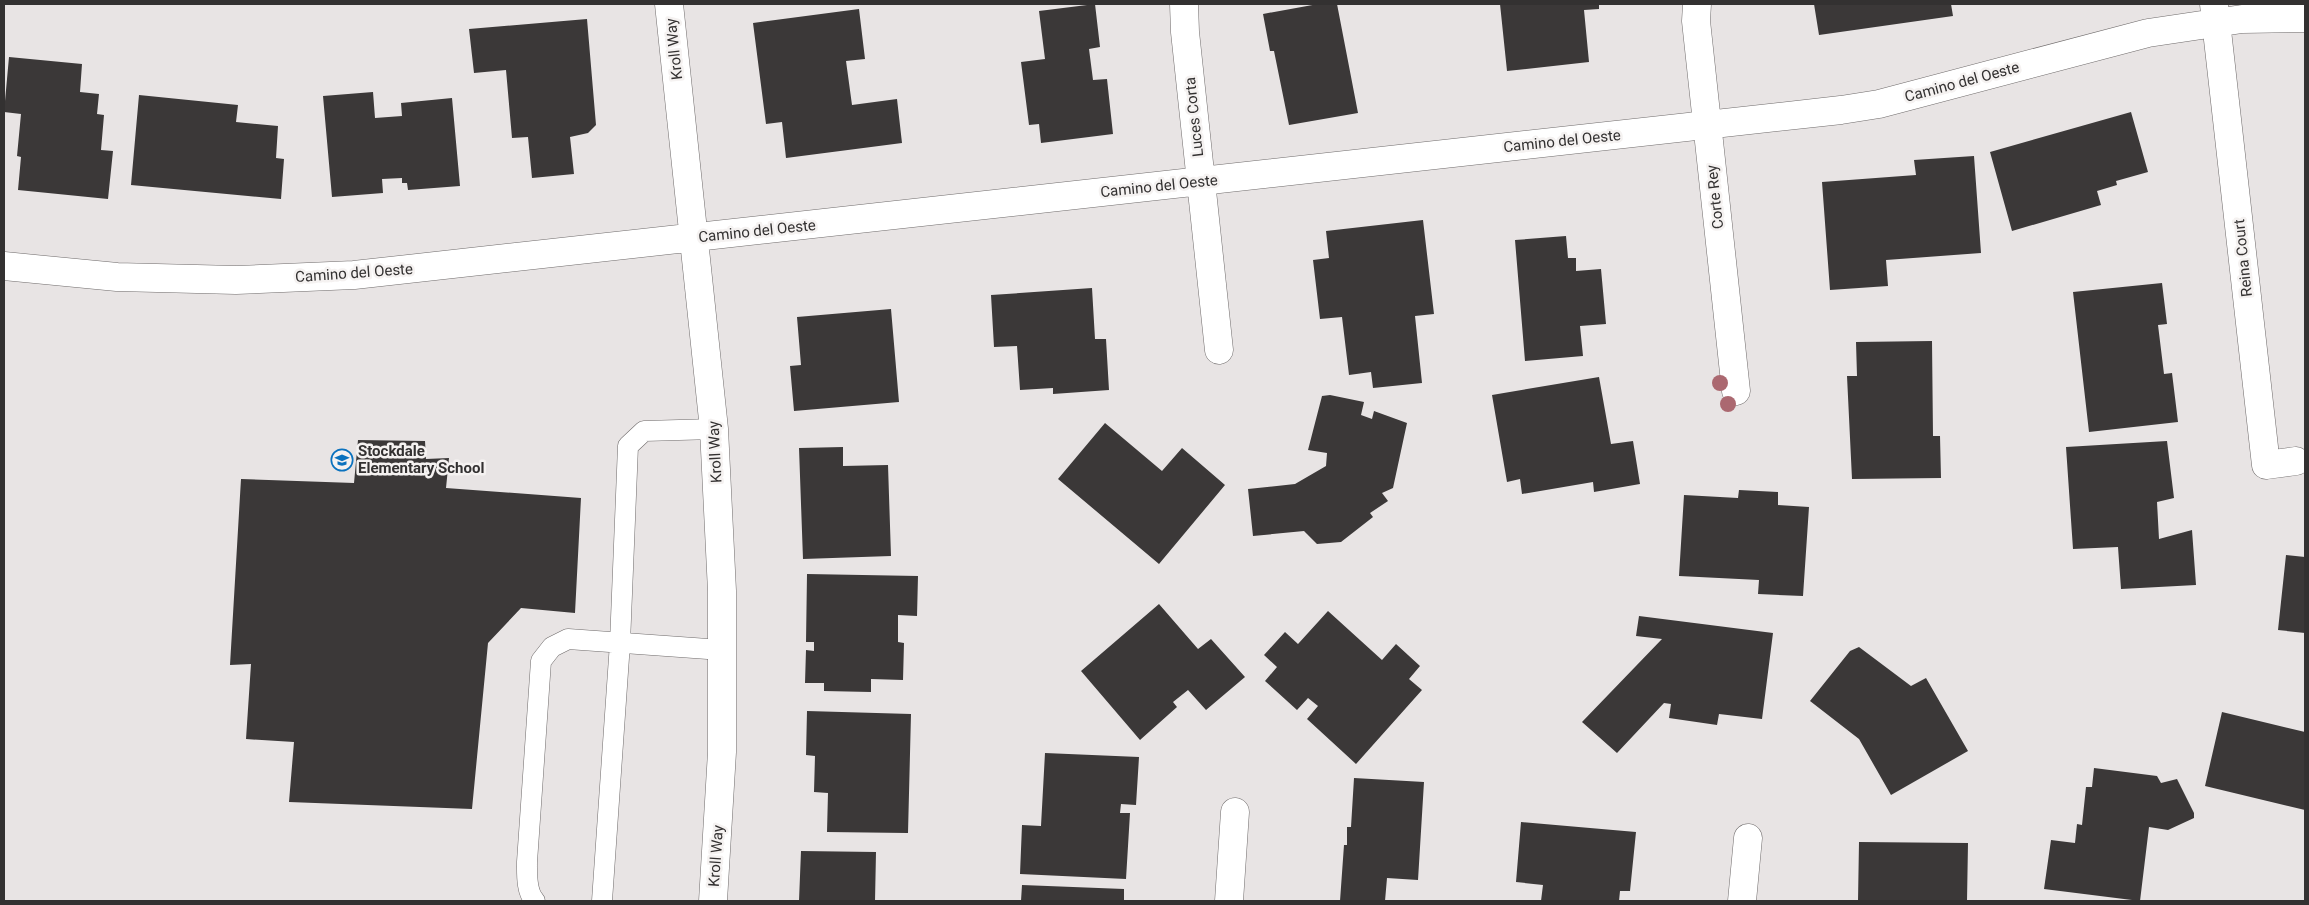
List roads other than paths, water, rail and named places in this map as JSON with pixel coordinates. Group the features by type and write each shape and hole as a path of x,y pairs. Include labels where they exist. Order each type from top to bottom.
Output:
{"street":[{"name":"Kroll Way","path":"669,4 714,429 722,591 722,752 713,901"},
{"name":"Luces Corta","path":"1184,4 1200,182 1219,350"},
{"name":"Corte Rey","path":"1697,4 1696,21 1706,125 1736,391"},
{"name":"Camino del Oeste","path":"4,266 127,277 236,280 344,276 1200,182 1879,104 2148,33 2215,12 2305,18"},
{"name":"Reina Court","path":"2215,12 2266,465 2296,461"},
{"path":"1229,901 1235,812"},
{"path":"1742,901 1748,838"}],"lane":[{"path":"602,901 620,643 628,446 644,431 714,429"},
{"path":"535,901 532,898 528,880 527,862 541,661 552,647 568,639 722,650"}],"place":[{"name":"Stockdale Elementary School","path":"342,460"}]}
